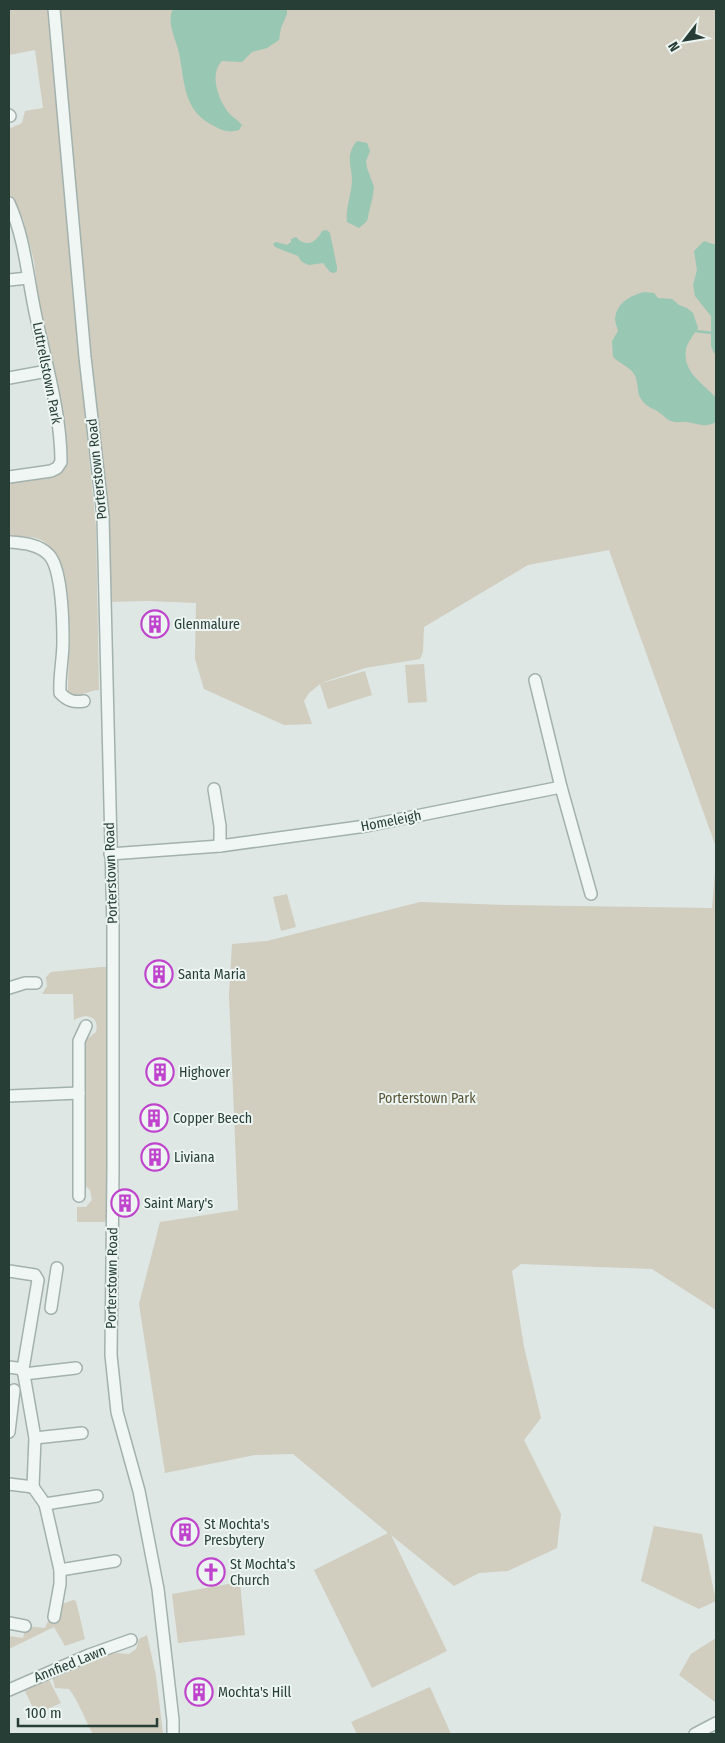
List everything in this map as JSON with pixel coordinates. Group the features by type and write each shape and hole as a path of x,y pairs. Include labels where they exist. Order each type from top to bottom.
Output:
{"street":[{"name":"Porterstown Road","path":"54,9 85,357 103,516 112,897 111,1356 117,1412 139,1492 158,1589 173,1734"},
{"name":"Luttrellstown Park","path":"9,203 20,233 58,425 61,462 57,468 51,471 9,477"},
{"path":"9,280 28,278"},
{"path":"9,378 47,371"},
{"path":"9,542 36,546 48,555 56,569 60,594 63,643 59,676 60,692 66,699 76,702 84,701"},
{"path":"535,680 590,894"},
{"name":"Homeleigh","path":"110,854 220,846 366,826 561,787"},
{"path":"214,789 220,826 220,846"},
{"path":"9,988 25,983 36,983"},
{"path":"79,1196 79,1041 86,1026"},
{"path":"9,1096 80,1093"},
{"path":"51,1308 57,1268"},
{"path":"9,1271 35,1275 38,1280 24,1371 35,1438 33,1487 45,1504 60,1570 60,1584 54,1617"},
{"path":"37,1287 54,1290"},
{"path":"9,1366 24,1371 76,1368"},
{"path":"9,1432 14,1390"},
{"path":"12,1402 30,1405"},
{"path":"35,1438 82,1433"},
{"path":"9,1484 33,1487"},
{"path":"45,1504 97,1496"},
{"path":"60,1570 115,1561"},
{"path":"9,1623 25,1626"},
{"name":"Annfied Lawn","path":"9,1690 89,1655 132,1640"},
{"path":"695,1734 716,1723"}],"green space":[{"path":"9,9 49,9 96,527 99,690 79,695 68,691 68,608 66,585 60,565 52,549 39,539 9,537 9,482 59,474 68,464 63,418 41,320 34,261 23,219 9,194 9,126 11,128 22,123 25,111 43,108 35,50 9,55"},
{"path":"56,9 716,9 716,847 609,550 528,565 424,627 423,652 420,659 365,668 322,683 365,671 372,695 328,709 320,684 309,693 304,701 312,724 284,725 204,689 195,659 196,603 104,602 103,516"},
{"path":"424,664 427,702 408,703 405,665"},
{"name":"Porterstown Park","path":"716,860 716,1310 652,1269 521,1264 512,1271 524,1347 541,1418 524,1440 561,1514 557,1548 508,1571 479,1573 454,1586 391,1535 447,1651 372,1688 314,1570 388,1533 293,1454 255,1455 165,1473 139,1304 160,1222 238,1210 229,995 232,944 267,941 420,902 712,908"},
{"path":"287,894 296,927 281,931 273,897"},
{"path":"109,967 107,1222 77,1222 77,1207 86,1207 92,1200 90,1190 84,1184 84,1044 96,1032 97,1026 91,1017 87,1016 74,1020 73,994 42,994 47,986 46,977 51,972"},
{"path":"654,1526 702,1534 716,1601 699,1609 641,1581"},
{"path":"240,1582 245,1635 178,1643 172,1594"},
{"path":"73,1600 76,1601 85,1639 65,1646 54,1627 9,1649 9,1636 23,1638 26,1626 45,1628 54,1607"},
{"path":"147,1635 156,1676 163,1734 93,1734 73,1694 69,1689 55,1688 52,1676 86,1658 117,1653 129,1654 136,1649 139,1639"},
{"path":"716,1638 715,1702 679,1675 691,1654"},
{"path":"48,1678 61,1703 36,1714 24,1689"},
{"path":"430,1687 451,1734 357,1734 351,1722"}],"shaded area":[{"path":"173,9 287,9 279,40 267,48 252,52 242,62 222,61 218,66 216,86 218,94 228,112 242,125 239,130 229,131 217,128 204,120 191,104 187,95 179,53 172,31 171,14"},
{"path":"357,141 367,143 370,151 366,161 374,187 367,221 359,228 347,222 352,179 350,155"},
{"path":"327,230 330,233 337,267 337,271 334,273 330,272 323,263 309,265 302,262 298,256 275,247 273,244 276,242 287,245 291,242 291,239 296,237 303,242 311,243 317,239 322,231"},
{"path":"704,241 716,245 716,354 711,346 711,316 695,296 693,285 697,270 694,251"},
{"path":"644,292 654,293 658,298 672,299 693,313 698,328 686,349 687,364 690,371 716,398 716,422 705,425 668,420 643,402 638,393 634,374 613,357 612,341 618,331 615,319 618,308 629,298"}],"waterway":[{"path":"696,331 712,333"}],"place":[{"name":"Glenmalure","path":"155,624"},
{"name":"Santa Maria","path":"159,974"},
{"name":"Highover","path":"160,1072"},
{"name":"Copper Beech","path":"154,1118"},
{"name":"Liviana","path":"155,1157"},
{"name":"Saint Mary's","path":"125,1203"},
{"name":"St Mochta's Presbytery","path":"185,1532"},
{"name":"St Mochta's Church","path":"211,1572"},
{"name":"Mochta's Hill","path":"199,1692"}]}
